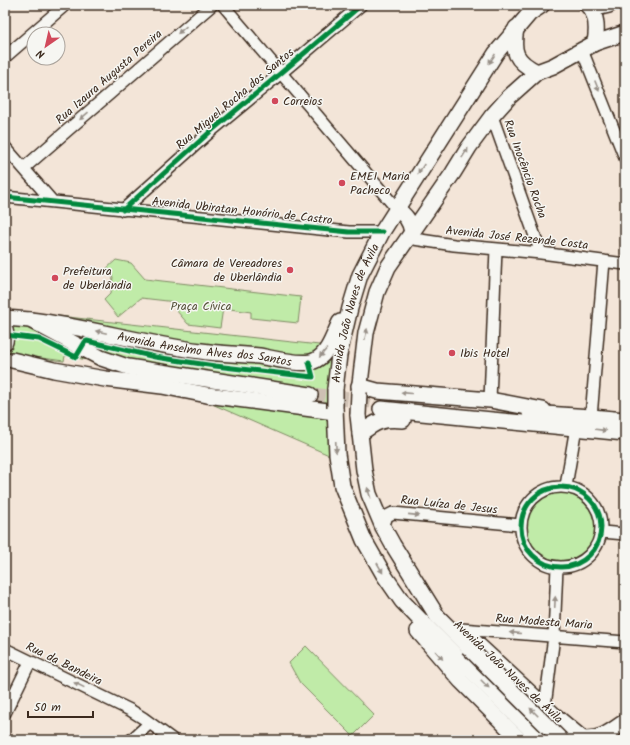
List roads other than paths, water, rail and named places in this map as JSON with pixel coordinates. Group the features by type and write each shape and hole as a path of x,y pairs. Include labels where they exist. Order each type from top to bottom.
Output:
{"main road":[{"path":"522,5 519,25 513,42 514,50 517,56 529,68 538,72"},
{"name":"Avenida João Naves de Ávila","path":"542,5 530,13 519,25 496,53 473,87 396,208 360,275 350,308 339,355 335,389 335,410 337,454 342,486 364,540 384,575 402,601 463,652 562,740"},
{"path":"589,47 597,32 590,7 609,5"},
{"path":"589,47 625,33"},
{"name":"Avenida João Naves de Ávila","path":"541,740 463,652 420,590 383,527 369,494 364,470 358,415 359,389 366,333 377,292 388,267 409,235 453,173 469,146 509,97 538,72 553,66 589,47"},
{"path":"396,208 407,218 410,223 409,235"},
{"name":"Avenida Anselmo Alves dos Santos","path":"5,318 57,323 202,351 235,353 302,362 316,360 323,354 331,342 340,322 350,308"},
{"path":"8,359 62,364 310,398 128,367 101,358 30,320"},
{"path":"5,330 5,342"},
{"path":"8,359 54,370 105,379 162,386 207,395 335,410"},
{"path":"359,389 490,400 548,411 570,423"},
{"path":"381,406 570,423 625,433"},
{"path":"360,434 375,423 390,419 456,426 496,427 570,423 591,417 625,420"},
{"name":"Avenida João Naves de Ávila","path":"420,590 550,711 583,739 592,740 598,738 606,734 624,720"},
{"name":"Avenida João Naves de Ávila","path":"402,601 404,611 410,621 461,681 520,740"},
{"path":"546,740 552,730 550,711"},
{"path":"614,740 624,720"}],"street":[{"path":"5,57 65,5"},
{"name":"Rua Izaura Augusta Pereira","path":"24,168 212,5"},
{"path":"223,5 396,208"},
{"name":"Rua Miguel Rocha dos Santos","path":"123,210 211,131 361,5"},
{"path":"589,47 625,157"},
{"name":"Rua Inocêncio Rocha","path":"492,116 541,253"},
{"path":"5,147 54,202"},
{"name":"Avenida Ubiratan Honório de Castro","path":"5,197 349,232 382,232"},
{"name":"Avenida José Rezende Costa","path":"409,235 496,249 541,253 625,264"},
{"path":"490,400 496,249"},
{"path":"591,417 604,261"},
{"path":"566,486 570,423"},
{"path":"555,486 566,486 575,489 591,499 600,516 602,532 593,552 588,557 572,566 557,567 545,564 533,556 524,545 520,526 521,516 528,502 541,491 555,486"},
{"name":"Rua Luíza de Jesus","path":"383,527 387,516 393,513 520,526"},
{"path":"602,532 625,534"},
{"path":"550,711 557,567"},
{"name":"Rua Modesta Maria","path":"461,629 625,642"},
{"name":"Rua da Bandeira","path":"5,649 130,710 173,740"},
{"path":"5,714 30,662"},
{"path":"131,740 150,723"}],"tunnel":[{"path":"310,395 382,402"}],"place":[{"name":"Correios","path":"275,101"},
{"name":"EMEI Maria Pacheco","path":"342,183"},
{"name":"Câmara de Vereadores de Uberlândia","path":"290,270"},
{"name":"Prefeitura de Uberlândia","path":"55,278"},
{"name":"Ibis Hotel","path":"452,353"}],"park label":[{"name":"Praça Cívica","path":"201,306"}]}
